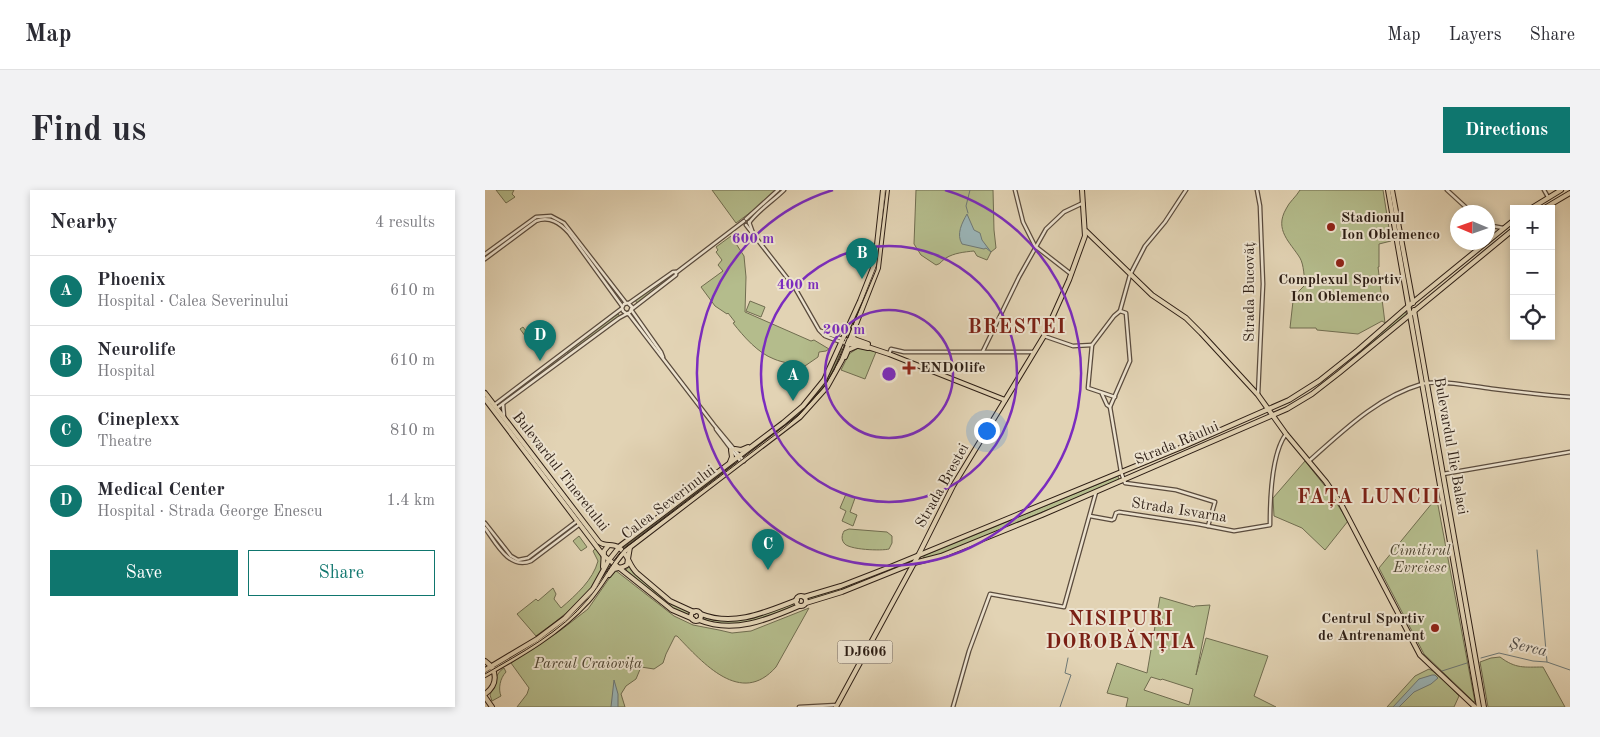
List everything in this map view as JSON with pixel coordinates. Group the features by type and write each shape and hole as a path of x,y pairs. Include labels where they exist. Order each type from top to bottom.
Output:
{"main road":[{"name":"Calea Severinului","path":"485,675 565,618 588,596 609,560 619,548 795,414 813,395 828,372 873,270 883,190"},
{"name":"Calea Severinului","path":"485,670 493,668 557,630 585,604 601,584 614,563 629,547 743,462 802,415 827,387 836,372 879,268 887,190"},
{"name":"Strada Brestei","path":"836,706 919,554 953,486 1044,336 1071,274 1086,231 1082,190"},
{"name":"Bulevardul Ilie Balaci","path":"1388,190 1411,305 1484,707"},
{"name":"Bulevardul Ilie Balaci","path":"1392,190 1411,295 1411,305"},
{"path":"1535,205 1561,190"},
{"path":"1550,205 1570,193"},
{"name":"Strada Râului","path":"1495,235 1510,223"},
{"path":"1086,231 1152,296 1186,318 1258,395 1286,434 1332,490 1355,528 1420,655 1475,707"},
{"name":"Strada Râului","path":"614,563 672,610 693,619 728,627 761,621 914,563 941,556 1273,416 1298,403 1326,384 1510,232"},
{"name":"Strada Râului","path":"624,552 632,569 671,601 694,612 698,611 701,614 725,619 737,619 760,614 797,600 799,597 841,586 1121,472 1269,410 1296,396 1319,381 1477,250"},
{"path":"1411,295 1418,299"},
{"name":"Bulevardul Ilie Balaci","path":"1412,312 1412,325 1443,474 1446,504 1479,707"},
{"path":"1403,320 1408,321 1412,325"},
{"path":"854,328 853,338 874,348"},
{"path":"841,341 874,348 1005,400"},
{"path":"848,342 857,346 874,348"},
{"path":"836,372 849,350 857,346"},
{"path":"997,397 1005,396 1015,383"},
{"name":"Bulevardul Tineretului","path":"485,393 494,408 580,521 601,544 611,545 624,552"},
{"name":"Bulevardul Tineretului","path":"485,399 505,419 603,554 614,563"},
{"path":"727,467 732,459 733,449 741,450 752,446"},
{"path":"601,574 605,549 611,545 625,543"},
{"path":"601,584 614,569 625,566 629,547"},
{"path":"922,547 927,551"},
{"path":"804,597 806,603"},
{"path":"797,600 799,606"},
{"path":"693,619 691,616 694,612"},
{"path":"699,620 701,614"},
{"path":"485,661 493,668 495,681 486,697"},
{"path":"486,697 491,690"},
{"path":"486,697 492,707"}],"street":[{"path":"494,408 503,404 627,314 677,272 745,220 779,190"},
{"path":"735,228 748,224 753,217 784,190"},
{"path":"1015,190 1023,222 1035,246 1071,274"},
{"path":"1115,397 1088,389 1092,345 1120,311 1130,276 1145,246 1165,222 1186,190"},
{"name":"Strada Bucovăț","path":"1257,190 1261,211 1263,292 1258,395"},
{"path":"1447,190 1463,205"},
{"path":"1544,190 1548,197"},
{"path":"983,351 1035,246 1055,219 1064,212 1083,203"},
{"path":"485,254 536,217 545,215 553,217 567,226 628,303 663,357 743,462"},
{"path":"485,259 536,221 542,219 552,220 569,233 622,307 623,312 627,314 658,354 663,357"},
{"path":"745,220 754,235 796,289 819,330 825,336 841,341"},
{"path":"1495,226 1504,228"},
{"path":"494,408 617,313 622,307 673,272 677,272"},
{"path":"1120,311 1126,313 1131,357 1111,407 1122,479 1126,484 1176,490 1215,502 1208,526"},
{"path":"1044,336 1073,346 1092,345"},
{"path":"889,354 891,349 904,352 1034,352"},
{"path":"1309,461 1339,433 1370,409 1424,383 1570,397"},
{"path":"1102,394 1107,404 1111,407"},
{"path":"503,404 505,419"},
{"name":"Strada Isvarna","path":"1090,516 1112,520 1116,513 1119,512 1235,531 1270,525 1270,505 1278,450 1286,434"},
{"path":"1443,474 1570,452"},
{"path":"953,707 966,660 989,595 993,594 1064,607 1096,491"},
{"path":"485,528 505,555 515,560 521,560 528,558 580,521"},
{"path":"485,523 515,560"},
{"path":"799,707 836,706"}],"green space":[{"path":"496,190 514,190 512,194 515,197 506,203"},
{"path":"712,190 775,190 755,209 736,223"},
{"path":"916,190 993,190 996,248 991,252 987,260 977,256 974,251 963,252 952,255 936,265 921,255 914,244"},
{"name":"Complexul Sportiv Ion Oblemenco","path":"1300,190 1383,190 1391,241 1379,244 1378,267 1385,323 1382,321 1358,334 1317,330 1316,328 1290,328 1293,301 1295,301 1296,294 1305,285 1300,258 1288,241 1282,223 1287,206"},
{"path":"731,236 744,256 746,277 745,312 811,341 814,340 829,349 819,352 818,357 802,368 774,359 757,349 737,328 728,313 715,306 701,287 723,271 718,265 722,260 716,252 718,250 716,247"},
{"path":"669,276 671,278 637,303 635,300"},
{"path":"750,301 765,307 761,317 746,311"},
{"path":"1405,311 1407,315 1361,354 1358,351"},
{"path":"618,314 620,316 568,354 566,351"},
{"path":"523,327 540,350 537,352 520,329"},
{"path":"841,347 832,373 816,396 789,423 749,454 797,414 815,396 828,377"},
{"path":"858,348 876,352 865,379 841,370 849,354"},
{"path":"557,358 559,361 500,405 498,402"},
{"path":"1305,461 1328,490 1348,521 1325,550 1302,528 1274,516 1273,498"},
{"path":"735,463 735,464 623,548"},
{"path":"1118,476 1119,480 937,556 923,558 925,555"},
{"path":"846,494 855,498 850,512 857,515 853,526 842,521 846,511 840,508"},
{"name":"Cimitirul Evreiesc","path":"1437,500 1475,702 1424,654 1379,568 1433,502"},
{"path":"849,529 887,532 892,536 892,543 889,549 885,550 852,547 844,543 842,538 844,531"},
{"path":"579,536 587,547 581,551 573,541"},
{"path":"596,548 602,563 595,584 576,604 536,636 517,614 536,599 538,601 553,588 556,594 554,599 561,608 592,575 598,561 593,551"},
{"path":"913,558 895,570 808,602 807,598 841,587"},
{"path":"629,566 657,592 675,605 690,612 690,617 673,609 648,590 626,570"},
{"name":"Parcul Craiovița","path":"615,570 674,616 693,625 732,633 751,631 809,608 776,667 763,678 749,683 736,682 723,677 675,636 663,663 654,669 641,667 636,679 626,686 621,694 625,707 517,707 527,694 529,688 511,663 561,630 588,609"},
{"path":"1160,597 1194,607 1210,605 1196,675 1206,638 1268,656 1254,696 1276,707 1126,707 1128,698 1107,693 1117,663 1147,673","holes":["1151,677 1193,689 1189,705 1144,690"]},
{"path":"795,602 796,606 751,622 728,624 703,620 704,617 730,620 751,618"},
{"path":"1500,657 1516,665 1543,667 1565,707 1488,707 1480,662"},
{"path":"504,668 506,672 500,684 501,696 492,701 490,695 495,680"},
{"path":"1429,669 1459,696 1454,707 1387,707 1415,676"}],"water":[{"path":"967,214 974,230 980,233 982,240 991,252 986,248 962,244 960,232"},
{"path":"1432,675 1438,678 1431,684 1414,692 1399,707 1393,707 1419,679"},
{"path":"614,680 618,694 618,707 611,707"}],"waterway":[{"path":"968,213 966,206 970,190"},
{"path":"1537,550 1547,662"},
{"name":"Șerca","path":"1481,658 1499,653 1533,661 1547,662 1570,670"},
{"path":"1060,707 1071,675 1065,673 1068,658"},
{"name":"Șerca","path":"1442,671 1467,663"}],"tram line":[{"path":"485,674 540,641 566,622 593,593 624,549 784,428 799,415 824,387 834,370 876,270 886,190"}],"place":[{"name":"Stadionul Ion Oblemenco","path":"1331,227"},
{"name":"Complexul Sportiv Ion Oblemenco","path":"1340,263"},
{"name":"Neurolife","path":"862,279"},
{"name":"Medical Center","path":"540,361"},
{"name":"ENDOlife","path":"909,368"},
{"name":"Phoenix","path":"793,401"},
{"name":"Cineplexx","path":"768,570"},
{"name":"Centrul Sportiv de Antrenament","path":"1435,628"}],"district":[{"name":"BRESTEI","path":"1017,328"},
{"name":"FAȚA LUNCII","path":"1369,498"},
{"name":"NISIPURI DOROBĂNȚIA","path":"1121,632"}]}
